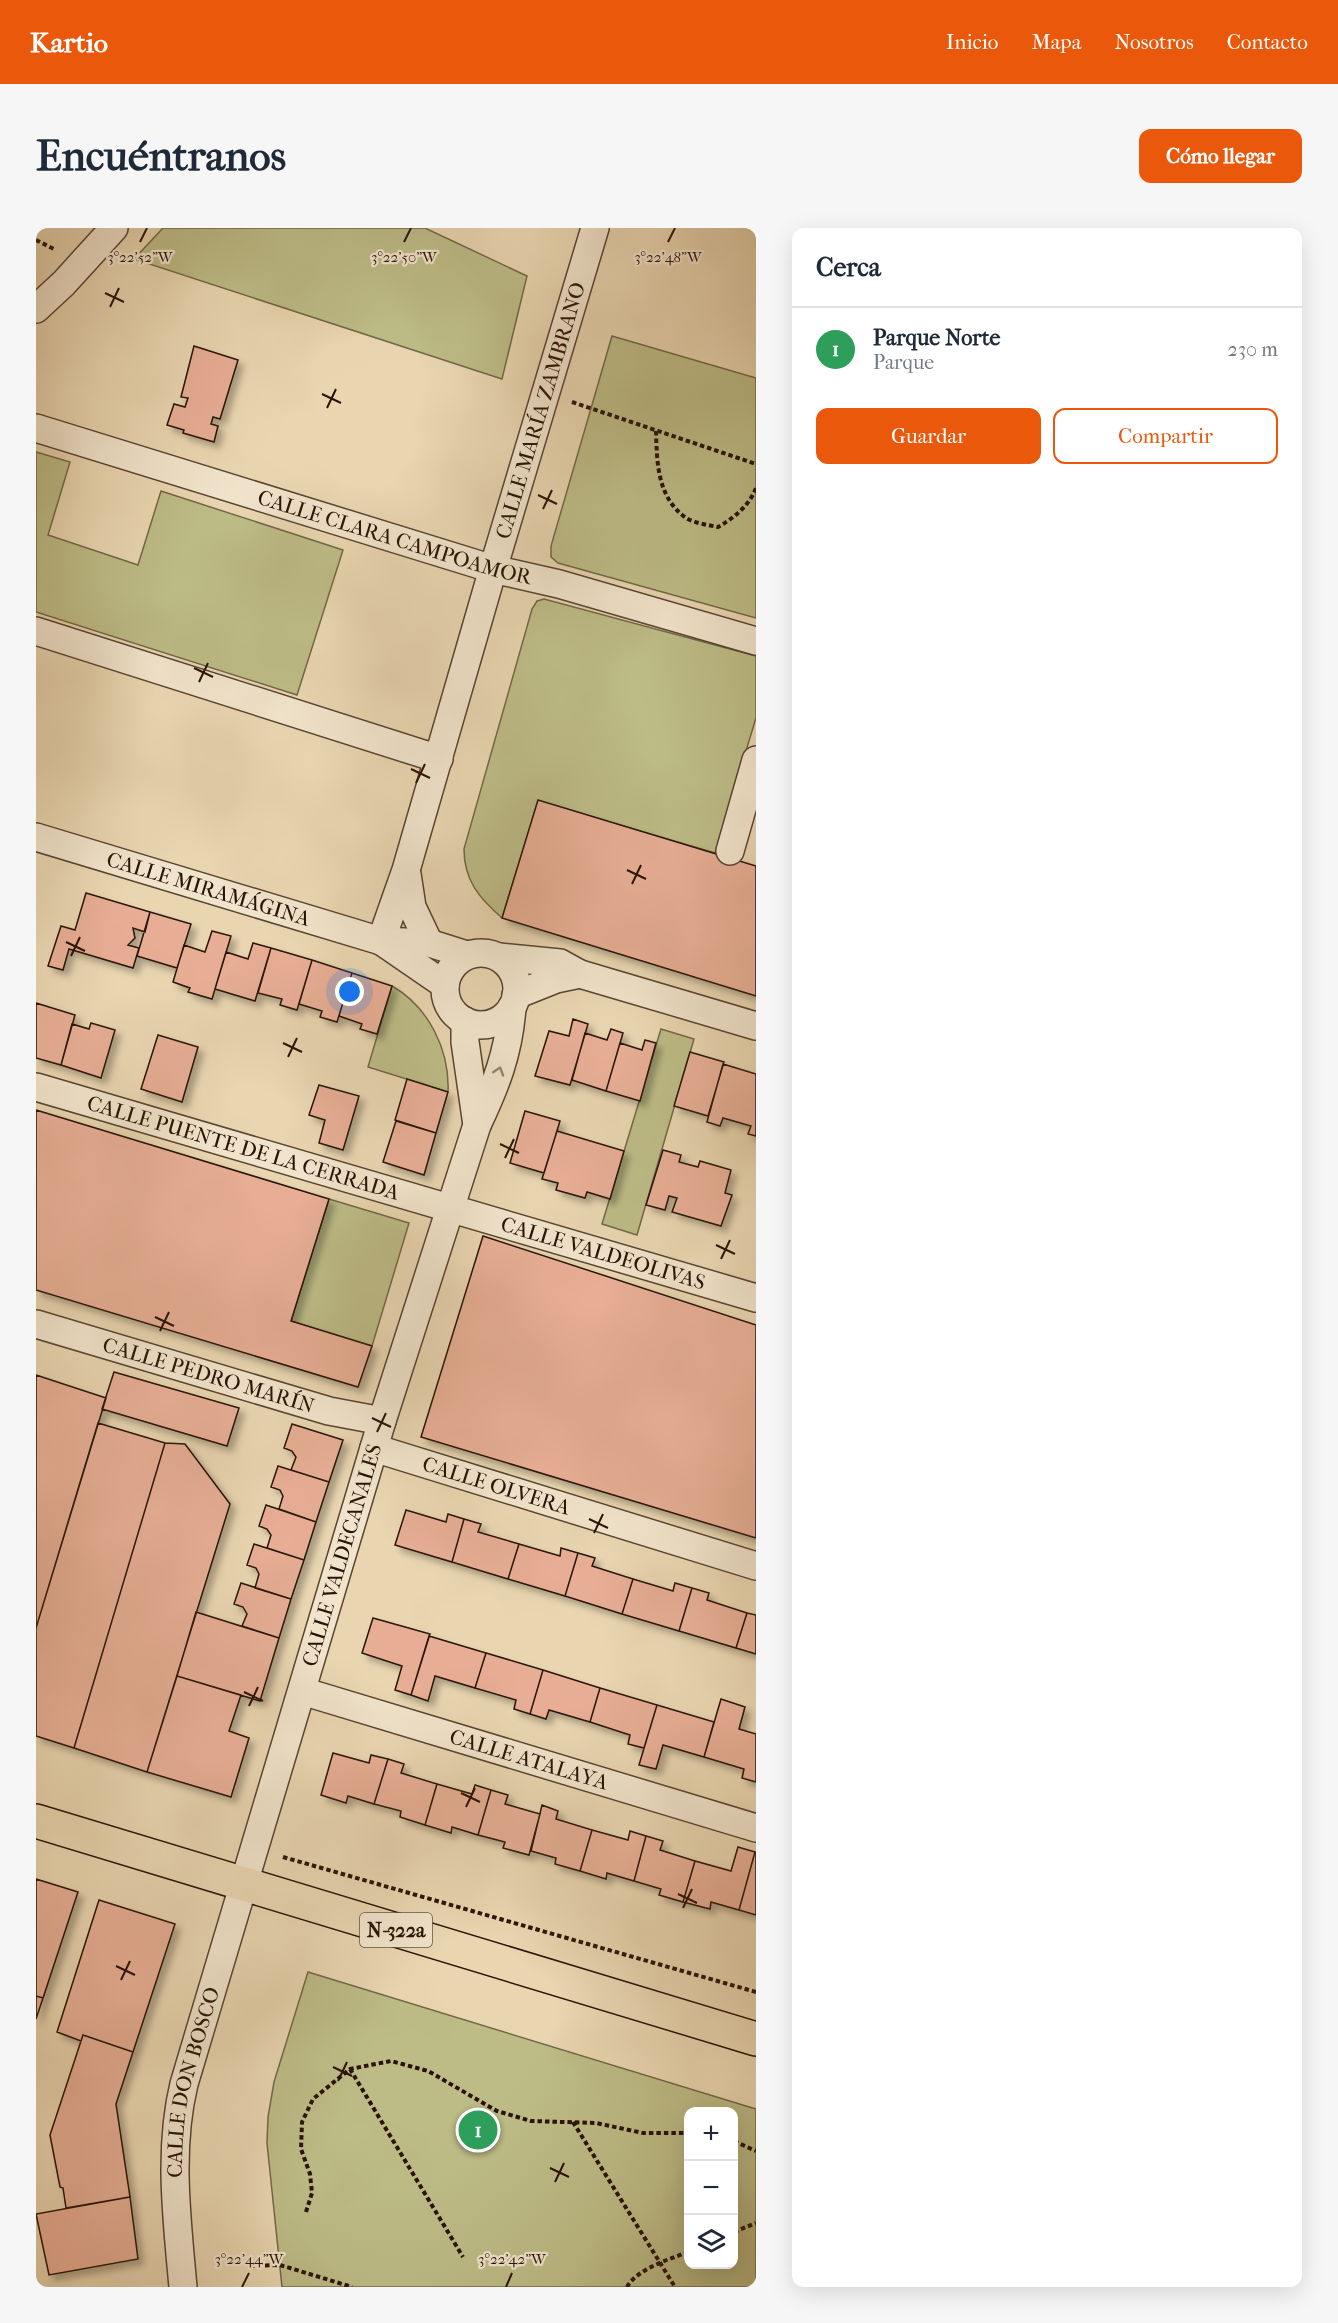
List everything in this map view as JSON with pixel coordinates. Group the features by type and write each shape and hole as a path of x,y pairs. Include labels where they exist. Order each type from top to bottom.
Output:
{"main road":[{"name":"N-322a","path":"36,1821 756,2039"}],"street":[{"path":"36,309 64,283 114,228"},
{"name":"CALLE MARÍA ZAMBRANO","path":"381,941 406,870 595,228"},
{"name":"CALLE CLARA CAMPOAMOR","path":"36,428 493,569 559,585 756,641"},
{"path":"36,631 439,759"},
{"path":"730,851 756,760"},
{"name":"CALLE MIRAMÁGINA","path":"36,837 381,941 429,943 467,955"},
{"name":"CALLE MARÍA ZAMBRANO","path":"406,870 412,908 429,943"},
{"name":"CALLE MIRAMÁGINA","path":"381,941 445,985"},
{"path":"499,957 514,974 517,984 514,1001 506,1015 492,1023 476,1024 465,1021 449,1006 445,996 446,978 454,965 467,955 483,953 499,957 560,963 580,974 756,1026"},
{"path":"514,1001 556,979 580,974"},
{"name":"CALLE VALDECANALES","path":"244,1884 382,1421 477,1125 492,1092 510,1037 514,1001"},
{"name":"CALLE VALDECANALES","path":"465,1021 465,1042 477,1125"},
{"name":"CALLE PUENTE DE LA CERRADA","path":"36,1087 450,1210"},
{"name":"CALLE VALDEOLIVAS","path":"450,1210 756,1298"},
{"name":"CALLE PEDRO MARÍN","path":"36,1324 329,1411 382,1421"},
{"name":"CALLE OLVERA","path":"374,1448 756,1566"},
{"name":"CALLE ATALAYA","path":"302,1691 756,1828"},
{"name":"CALLE DON BOSCO","path":"183,2287 176,2202 179,2104 244,1884"}],"path":[{"path":"546,393 756,464"},
{"path":"656,431 658,475 669,501 687,519 718,527 733,519 752,499 756,488"},
{"path":"306,2212 312,2193 310,2174 301,2149 302,2122 313,2099 351,2069 391,2061 428,2071 497,2111 531,2121 572,2121 597,2123 643,2133 684,2133"},
{"path":"351,2069 463,2257"},
{"path":"572,2121 675,2287"},
{"path":"738,2143 756,2151"},
{"path":"738,2230 756,2223"},
{"path":"627,2287 630,2281 660,2263 684,2254"},
{"path":"250,2266 280,2265 352,2287"}],"shaded area":[{"path":"163,228 425,228 527,276 502,379 134,259"},
{"path":"612,336 756,378 756,618 558,563 551,557 551,546"},
{"path":"36,452 70,462 48,535 138,565 161,491 343,550 297,695 36,612"},
{"path":"544,599 756,656 756,718 715,853 538,801 502,918 474,888 467,870 464,849 532,609 537,601"},
{"path":"392,986 417,1006 435,1032 445,1061 448,1092 368,1067"},
{"path":"661,1029 694,1039 637,1235 602,1224"},
{"path":"329,1199 409,1223 372,1346 291,1321"},
{"path":"308,1972 756,2109 756,2287 282,2287 267,2143 268,2117 274,2082"}],"building":[{"path":"194,346 238,360 220,419 213,417 211,424 218,426 214,442 183,433 184,430 167,425 174,404 185,407 188,398 181,397"},
{"path":"538,800 756,866 756,996 502,918"},
{"path":"86,893 150,912 145,932 133,928 135,938 128,945 139,948 133,968 69,949 63,970 48,966 61,926 75,930"},
{"path":"150,912 191,924 177,968 137,956"},
{"path":"212,931 231,936 212,999 188,992 190,988 173,982 184,945 205,952"},
{"path":"253,943 271,948 255,1001 215,989 226,952 248,959"},
{"path":"271,948 312,960 297,1010 280,1005 282,999 258,993"},
{"path":"312,960 352,973 337,1022 320,1017 322,1011 299,1004"},
{"path":"352,973 392,986 377,1034 360,1029 362,1024 339,1016"},
{"path":"36,1003 75,1015 61,1065 36,1058"},
{"path":"573,1019 588,1024 570,1085 535,1076 549,1031 569,1036"},
{"path":"91,1023 115,1030 101,1078 61,1065 72,1024 89,1029"},
{"path":"611,1029 623,1033 606,1091 572,1080 585,1033 607,1040"},
{"path":"158,1035 198,1047 182,1102 141,1089"},
{"path":"645,1040 656,1043 640,1101 606,1091 620,1043 642,1050"},
{"path":"690,1052 724,1062 708,1116 674,1106"},
{"path":"723,1064 756,1074 756,1136 748,1134 751,1126 723,1118 720,1126 707,1122"},
{"path":"407,1079 448,1092 436,1133 395,1120"},
{"path":"319,1085 359,1096 343,1150 319,1143 325,1120 309,1115"},
{"path":"36,1110 329,1199 291,1321 372,1346 358,1387 36,1290"},
{"path":"525,1111 560,1121 544,1173 510,1163"},
{"path":"396,1121 436,1133 424,1175 383,1162"},
{"path":"557,1131 624,1151 610,1199 587,1192 585,1198 556,1190 558,1183 542,1179"},
{"path":"663,1150 681,1155 679,1162 698,1167 700,1161 731,1170 725,1193 732,1195 721,1226 672,1212 677,1198 669,1196 665,1210 646,1205"},
{"path":"483,1236 756,1325 756,1538 421,1437"},
{"path":"114,1372 239,1408 227,1446 102,1409"},
{"path":"36,1375 106,1398 36,1628"},
{"path":"98,1423 165,1443 74,1748 36,1736 36,1628"},
{"path":"292,1424 343,1440 329,1482 291,1470 296,1457 292,1451 284,1448"},
{"path":"165,1443 185,1444 230,1504 147,1772 74,1748"},
{"path":"278,1466 329,1482 316,1522 279,1509 283,1496 280,1490 271,1487"},
{"path":"266,1505 316,1522 304,1560 267,1548 271,1535 267,1529 259,1526"},
{"path":"406,1510 446,1522 448,1514 464,1519 452,1562 395,1545"},
{"path":"464,1519 481,1524 478,1532 519,1544 508,1579 452,1562"},
{"path":"254,1544 304,1560 291,1599 255,1588 259,1574 256,1568 247,1565"},
{"path":"519,1544 560,1556 561,1548 578,1553 565,1596 508,1579"},
{"path":"578,1553 595,1558 592,1566 633,1579 622,1614 565,1596"},
{"path":"633,1579 673,1591 675,1583 692,1588 679,1631 622,1614"},
{"path":"241,1583 291,1599 279,1638 242,1626 247,1614 243,1607 234,1604"},
{"path":"692,1588 709,1593 707,1600 747,1613 736,1648 679,1631"},
{"path":"196,1612 279,1638 260,1701 177,1676"},
{"path":"747,1613 756,1615 756,1654 736,1648"},
{"path":"373,1618 430,1634 411,1695 395,1690 402,1666 362,1653"},
{"path":"429,1636 486,1653 475,1688 435,1676 428,1701 411,1695"},
{"path":"486,1653 543,1670 530,1714 514,1709 516,1700 475,1688"},
{"path":"543,1670 600,1688 590,1722 549,1710 546,1719 530,1714"},
{"path":"177,1676 241,1695 229,1731 249,1738 231,1797 147,1772"},
{"path":"600,1688 657,1705 644,1748 628,1744 630,1735 590,1722"},
{"path":"721,1699 745,1707 739,1729 756,1734 756,1782 742,1778 744,1769 704,1757"},
{"path":"657,1705 714,1722 704,1757 663,1745 656,1769 639,1765"},
{"path":"333,1753 369,1763 371,1755 388,1759 374,1804 348,1796 346,1803 321,1795"},
{"path":"388,1759 404,1764 401,1773 437,1784 425,1825 400,1817 401,1811 374,1804"},
{"path":"437,1784 472,1794 475,1785 491,1790 478,1835 452,1827 451,1833 425,1825"},
{"path":"491,1790 508,1795 505,1804 540,1814 529,1855 503,1848 505,1842 478,1835"},
{"path":"542,1805 558,1811 556,1819 592,1830 580,1871 555,1864 556,1858 531,1851"},
{"path":"592,1830 628,1840 630,1831 646,1836 634,1881 607,1873 606,1879 580,1871"},
{"path":"646,1836 663,1841 660,1850 695,1861 683,1902 659,1895 661,1889 634,1881"},
{"path":"738,1847 755,1852 739,1910 711,1902 710,1909 683,1902 695,1861 731,1871"},
{"path":"756,1853 756,1915 739,1910"},
{"path":"36,1879 78,1892 43,1998 36,1996"},
{"path":"99,1900 175,1924 133,2052 83,2035 81,2041 57,2032"},
{"path":"36,1996 43,1998 36,2019"},
{"path":"83,2035 133,2052 116,2104 130,2197 66,2208 50,2135"},
{"path":"130,2197 138,2259 49,2275 36,2214"}],"place":[{"name":"Parque Norte","path":"478,2130"}]}
